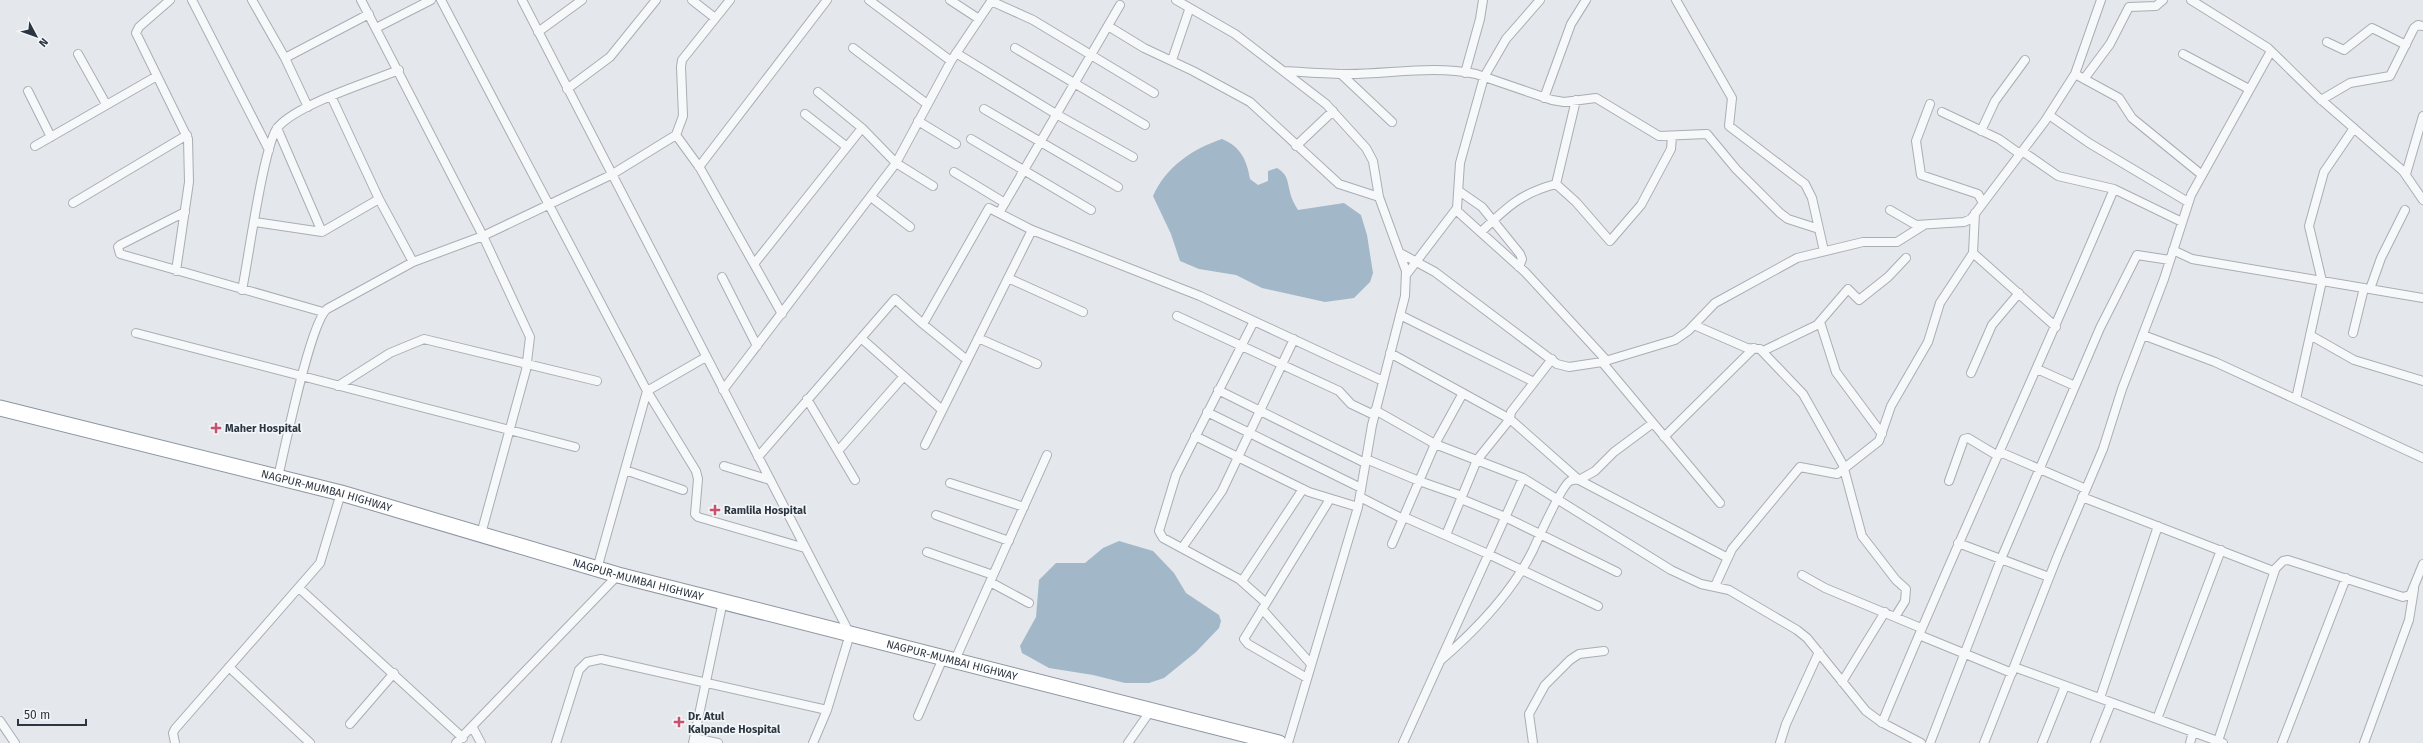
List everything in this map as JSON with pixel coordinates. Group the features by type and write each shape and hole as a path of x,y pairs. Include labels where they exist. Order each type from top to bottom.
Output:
{"highway":[{"name":"NAGPUR-MUMBAI HIGHWAY","path":"0,408 341,493 618,575 1279,743"}],"street":[{"path":"170,0 139,27 136,33 187,135 189,176 176,271"},
{"path":"192,0 268,150"},
{"path":"252,0 285,58 308,107"},
{"path":"361,0 399,70 484,236 528,331 530,344 527,364 510,432 481,534"},
{"path":"376,28 431,0"},
{"path":"441,0 548,206 647,391 698,474 694,511 697,516 805,548"},
{"path":"522,0 611,175 850,634 827,710 813,743"},
{"path":"538,32 582,0"},
{"path":"568,89 610,57 656,0"},
{"path":"692,0 715,18"},
{"path":"278,477 302,376 323,312 413,262 484,236 611,175 676,135 683,116 681,64 730,0"},
{"path":"699,167 827,0"},
{"path":"869,0 951,61"},
{"path":"950,0 979,20"},
{"path":"723,390 896,164 951,61 992,0 1033,20 1154,93"},
{"path":"1176,0 1189,10 1229,29 1284,71 1333,111 1371,154 1379,197 1402,254 1406,276 1405,296 1375,412 1358,507 1288,743"},
{"path":"1465,73 1480,19 1483,0"},
{"path":"1406,276 1456,210 1459,191 1460,163 1484,77 1506,39 1540,0"},
{"path":"1544,98 1571,24 1586,0"},
{"path":"1676,0 1732,98 1729,126 1805,184 1812,198 1824,251"},
{"path":"1890,210 1912,224 1924,225 1964,222 1970,219 2049,115 2075,74 2101,0"},
{"path":"2084,79 2110,44 2128,7 2156,6 2163,0"},
{"path":"2191,0 2271,51 2321,100 2406,174 2423,200"},
{"path":"999,213 1120,5"},
{"path":"1172,60 1189,10"},
{"path":"285,58 369,14"},
{"path":"1108,26 1144,48 1172,60 1250,102 1339,184 1379,197"},
{"path":"2321,100 2350,84 2390,76 2416,26 2423,26"},
{"path":"2327,42 2344,50 2372,28 2406,45"},
{"path":"853,48 927,104"},
{"path":"1015,48 1145,125"},
{"path":"1984,743 2049,577 2103,450 2122,389 2170,260 2188,202 2271,51"},
{"path":"956,53 1056,114 1132,157"},
{"path":"78,54 106,104"},
{"path":"2183,54 2249,89"},
{"path":"1981,130 1994,101 2025,60"},
{"path":"1284,71 1341,74 1417,69 1465,73 1484,77 1544,98 1564,102 1596,98 1657,136 1703,133 1710,136 1736,169 1780,214 1788,219 1819,229"},
{"path":"242,290 268,150 277,128 308,107 331,96 399,70"},
{"path":"1341,74 1392,122"},
{"path":"2075,74 2119,98 2132,118 2202,175"},
{"path":"35,146 157,76"},
{"path":"28,91 50,137"},
{"path":"818,92 862,128 896,164 933,186"},
{"path":"331,96 379,198 413,262"},
{"path":"1556,184 1576,100"},
{"path":"1930,104 1916,141 1921,175 1978,194 1983,203"},
{"path":"984,109 1118,187"},
{"path":"1296,146 1333,111"},
{"path":"1942,112 2003,141 2058,176 2114,189 2182,222"},
{"path":"805,114 847,147"},
{"path":"2049,115 2089,143 2188,202"},
{"path":"2406,174 2423,116"},
{"path":"918,121 956,144"},
{"path":"277,128 322,232"},
{"path":"754,264 862,128"},
{"path":"2296,399 2322,281 2309,226 2324,172 2354,128"},
{"path":"73,203 187,135"},
{"path":"676,135 699,167 782,314"},
{"path":"1556,184 1576,202 1608,240 1614,240 1645,199 1671,149 1672,136"},
{"path":"971,140 1092,210"},
{"path":"954,172 1005,202"},
{"path":"1481,232 1514,202 1534,190 1556,184"},
{"path":"1882,723 1958,543 2056,327 2114,189"},
{"path":"1459,191 1480,205 1520,254 1522,259 1519,267"},
{"path":"871,197 910,227"},
{"path":"255,222 322,232 379,198"},
{"path":"923,324 989,208 1032,230 1200,296 1383,381"},
{"path":"1456,210 1519,267 1604,361 1664,437 1720,503"},
{"path":"2353,333 2367,288 2405,210"},
{"path":"185,212 118,247 120,254 323,312"},
{"path":"1715,586 1732,549 1800,467 1837,474 1877,444 1882,434 1891,406 1928,342 1940,303 1973,253 1975,213"},
{"path":"1402,254 1435,272 1561,366 1569,367 1604,361 1675,340 1684,335 1715,303 1797,258 1863,242 1897,242 1924,225"},
{"path":"925,445 1032,230"},
{"path":"2173,250 2192,259 2423,298"},
{"path":"1973,253 2056,327"},
{"path":"1930,743 2002,559 2100,328 2137,255 2170,260"},
{"path":"1763,350 1812,328 1820,322 1848,289 1859,300 1888,277 1906,258"},
{"path":"722,277 757,346"},
{"path":"1008,278 1083,312"},
{"path":"1971,373 1992,325 2019,293"},
{"path":"758,457 807,398 895,299 966,360"},
{"path":"1400,315 1534,382"},
{"path":"1177,316 1339,391 1351,404 1375,412 1436,444 1523,478 1671,570 1698,583 1730,590 1797,630 1819,652 1866,711 1882,723 1921,743"},
{"path":"1254,321 1240,345 1174,480 1159,531 1161,537 1242,581 1311,664"},
{"path":"1820,322 1836,372 1882,434"},
{"path":"1694,325 1747,348 1763,350 1803,394 1844,470 1862,536 1896,580 1906,589 1905,601 1896,617"},
{"path":"136,334 302,376 510,432 575,447"},
{"path":"2143,335 2215,362 2423,458"},
{"path":"2310,335 2354,360 2423,381"},
{"path":"861,338 942,410"},
{"path":"978,338 1037,364"},
{"path":"338,386 390,353 424,339 597,381"},
{"path":"1182,548 1222,491 1294,339"},
{"path":"1664,437 1754,348"},
{"path":"1390,353 1510,419 1579,480 1728,558"},
{"path":"597,568 647,391 706,357"},
{"path":"1446,535 1477,460 1510,419 1511,412 1552,359"},
{"path":"2037,369 2075,386"},
{"path":"838,451 904,376"},
{"path":"1218,390 1366,461 1419,481 1505,517 1617,572"},
{"path":"1392,544 1436,444 1463,393"},
{"path":"807,398 855,480"},
{"path":"1207,412 1360,492 1403,518 1446,535 1598,606"},
{"path":"1440,661 1472,633 1523,570 1540,534 1570,481 1579,480 1595,471 1614,452 1653,423"},
{"path":"1195,436 1303,489 1358,507"},
{"path":"1949,481 1964,439 1968,438 1999,454 2086,489"},
{"path":"918,716 992,578 1047,455"},
{"path":"724,466 770,480"},
{"path":"625,470 683,490"},
{"path":"1403,743 1523,478"},
{"path":"950,483 1024,507"},
{"path":"1242,581 1303,489"},
{"path":"175,743 173,734 175,729 299,588 323,556 341,493"},
{"path":"2082,497 2276,570"},
{"path":"1307,678 1246,642 1245,636 1330,499"},
{"path":"936,515 1009,541"},
{"path":"2100,698 2158,526"},
{"path":"1958,543 2049,577"},
{"path":"2157,719 2221,550"},
{"path":"927,552 992,578 1030,603"},
{"path":"1802,575 1821,586 1896,617 1966,654 2100,698 2220,742 2276,570 2283,561 2288,560 2403,597 2410,595 2417,586"},
{"path":"2364,743 2409,620 2423,564"},
{"path":"456,743 463,738 618,575"},
{"path":"2282,743 2346,578"},
{"path":"299,588 394,673 463,738"},
{"path":"718,743 693,741 723,602"},
{"path":"1842,682 1885,612"},
{"path":"1533,743 1529,714 1544,685 1570,660 1579,654 1604,651"},
{"path":"1780,743 1786,724 1819,652"},
{"path":"556,743 578,670 587,662 601,660 705,684 739,689 827,710"},
{"path":"229,668 310,743"},
{"path":"350,724 394,673"},
{"path":"2042,743 2065,686"},
{"path":"2094,743 2111,702"},
{"path":"1128,743 1150,710"},
{"path":"0,721 15,743"},
{"path":"472,728 482,743"},
{"path":"2190,743 2193,732"}],"water":[{"path":"1222,139 1234,146 1242,154 1250,179 1258,185 1268,181 1268,171 1277,168 1283,173 1292,199 1298,210 1344,203 1361,215 1367,235 1373,273 1370,282 1354,298 1325,302 1262,288 1236,275 1199,269 1180,261 1171,234 1153,196 1165,176 1181,160 1200,148"},
{"path":"1119,541 1153,551 1174,573 1186,593 1219,615 1221,621 1219,628 1196,652 1164,678 1149,683 1125,683 1093,675 1049,668 1022,653 1020,646 1036,617 1039,580 1056,563 1085,563 1103,548"}],"place":[{"name":"Maher Hospital","path":"216,428"},
{"name":"Ramlila Hospital","path":"715,510"},
{"name":"Dr. Atul Kalpande Hospital","path":"679,722"}]}
